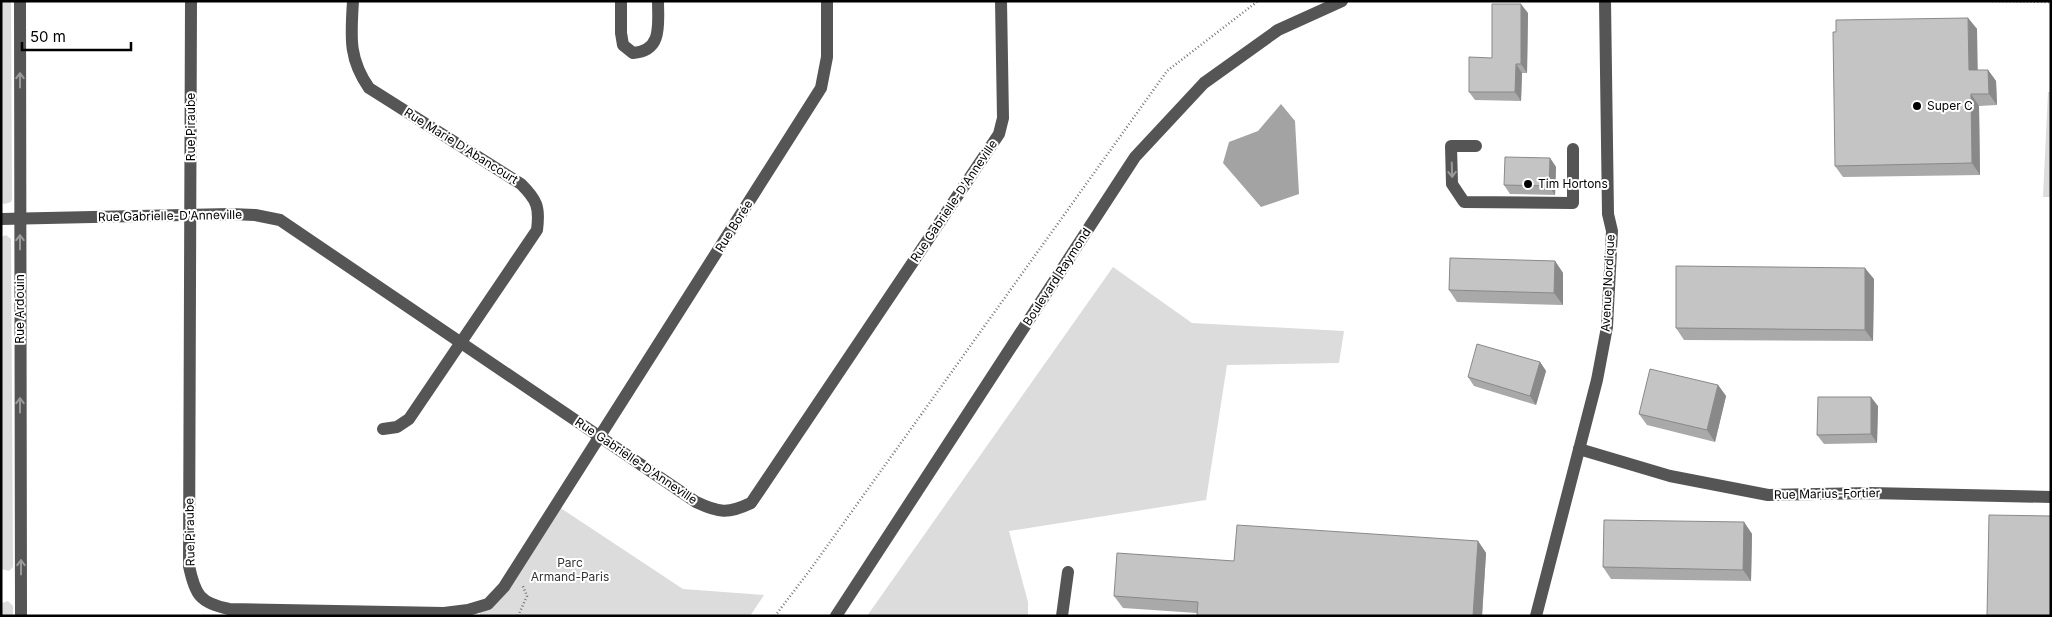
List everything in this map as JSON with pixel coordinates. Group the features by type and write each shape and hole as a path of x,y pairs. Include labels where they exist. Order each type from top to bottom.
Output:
{"street":[{"name":"Rue Ardouin","path":"20,1 21,616"},
{"name":"Rue Piraube","path":"191,1 189,566 194,588 202,600 215,606 229,609 444,613 468,610 488,604 504,587 600,437"},
{"name":"Rue Marie D'Abancourt","path":"353,1 351,45 360,75 369,88 521,184 537,204 539,216 537,230 409,420 397,426 383,429"},
{"path":"621,1 623,45 633,53 643,52 651,46 657,37 658,1"},
{"name":"Rue Borée","path":"600,437 821,88 827,57 827,1"},
{"name":"Rue Gabrielle-D'Anneville","path":"1,219 230,214 254,215 280,220 696,502 710,509 722,512 735,510 750,502 999,134 1003,118 1001,1"},
{"name":"Boulevard Raymond","path":"836,616 1135,157 1204,83 1278,30 1342,1"},
{"name":"Avenue Nordique","path":"1536,616 1597,380 1607,327 1612,231 1608,214 1605,1"},
{"path":"1476,146 1451,146 1452,184 1464,202 1573,203 1573,149"},
{"name":"Rue Marius-Fortier","path":"1579,449 1670,476 1768,495 1870,493 2051,497"},
{"path":"1062,616 1068,572"}],"path":[{"path":"775,616 810,570 1167,71 1258,1"},
{"path":"1992,1 2051,2"},
{"path":"515,569 527,596 518,616"}],"green space":[{"path":"1,1 11,1 12,199 11,202 5,204 1,203"},
{"path":"2048,92 2051,92 2051,197 2043,197"},
{"path":"6,235 11,239 13,567 9,571 1,569 1,237"},
{"path":"1113,267 1192,323 1344,331 1339,363 1227,365 1206,500 1009,531 1028,602 1028,616 867,616"},
{"name":"Parc Armand-Paris","path":"556,505 683,589 764,595 750,616 480,616 480,606 488,604"},
{"path":"8,601 13,606 13,616 1,616 2,603"}],"shaded area":[{"path":"1281,104 1295,121 1299,194 1261,207 1223,163 1229,142 1258,131"}],"building":[{"path":"1492,4 1521,4 1521,64 1516,64 1515,92 1469,92 1469,57 1492,58"},
{"path":"1968,18 1969,70 1988,70 1989,94 1971,94 1972,163 1835,166 1833,32 1836,32 1836,20"},
{"path":"1505,157 1550,158 1549,186 1504,185"},
{"path":"1450,258 1555,261 1554,293 1449,290"},
{"path":"1676,266 1865,268 1865,330 1676,328"},
{"path":"1477,344 1540,362 1530,396 1468,377"},
{"path":"1650,369 1718,385 1707,430 1639,414"},
{"path":"1818,397 1871,397 1871,434 1817,435"},
{"path":"1989,515 2051,516 2051,616 1987,616"},
{"path":"1604,520 1744,522 1743,570 1603,567"},
{"path":"1237,525 1478,541 1473,616 1197,616 1198,602 1114,596 1117,553 1234,561"}],"place":[{"name":"Super C","path":"1917,106"},
{"name":"Tim Hortons","path":"1528,184"}]}
